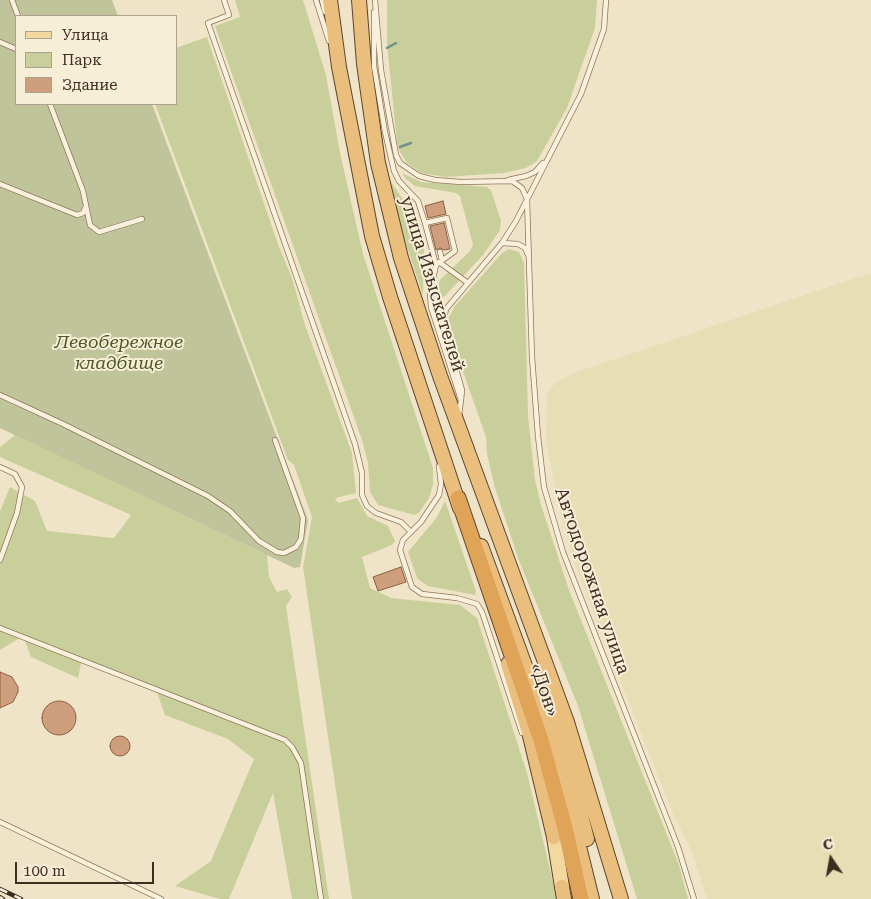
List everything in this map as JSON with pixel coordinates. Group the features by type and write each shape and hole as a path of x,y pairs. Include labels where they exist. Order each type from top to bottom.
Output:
{"highway":[{"name":"улица Изыскателей","path":"359,0 364,64 378,163 389,217 418,312 511,570"},
{"path":"332,3 339,67 372,236 420,388 458,498 486,556 542,712 563,782 592,899"},
{"path":"458,498 470,553 509,669 536,760 554,837"},
{"name":"«Дон»","path":"458,498 541,740 565,828 581,899"},
{"path":"511,570 568,762 599,899"},
{"path":"511,570 567,722 621,899"}],"main road":[{"path":"554,837 563,893"}],"lane":[{"path":"12,0 18,15"},
{"path":"224,0 229,15 208,23 355,444 362,473 362,495 367,506 376,513 401,522 410,531"},
{"path":"316,0 339,67"},
{"path":"322,0 339,67"},
{"path":"354,0 364,64"},
{"path":"364,64 365,0"},
{"path":"375,0 381,70 396,155 400,163 420,176 435,180 461,182 498,181 516,179 535,172 550,152"},
{"path":"375,0 374,66 390,160 399,181 418,201 439,262 468,283"},
{"path":"458,421 462,390 443,323 446,309 502,243 581,94 604,29 606,0"},
{"path":"0,42 15,49"},
{"path":"50,105 83,191 85,208 90,224 99,232 142,219"},
{"path":"498,181 518,184 522,188 526,199"},
{"path":"0,184 78,215 83,213 85,208"},
{"name":"Автодорожная улица","path":"526,199 530,263 532,356 544,487 564,552 678,847 694,899"},
{"path":"425,223 447,218 455,251 439,262"},
{"path":"502,243 518,244 524,248 530,263"},
{"path":"447,250 448,256"},
{"path":"440,252 430,293 431,307 461,400"},
{"path":"420,388 424,415 437,459 441,484 433,505 421,522 410,531 400,550 412,587 422,594 463,599 477,604 482,612 522,734 536,760"},
{"path":"0,395 64,424 208,496 230,511 259,541 278,552 284,553 296,547 301,539 303,518 275,440"},
{"path":"0,467 15,474 22,487 18,513 0,560"},
{"path":"0,628 285,740 292,747 301,763 321,899"},
{"path":"0,822 161,899"}],"shaded area":[{"path":"871,274 871,899 707,899 693,854 673,814 576,568 560,511 546,442 547,394 555,383 571,374"}],"green space":[{"name":"Левобережное кладбище","path":"0,0 112,0 118,15 15,15 15,105 152,105 308,520 300,567 294,568 0,428"},
{"path":"235,0 303,0 326,75 340,153 363,254 433,468 433,485 429,498 419,513 414,515 378,505 370,492 368,463 362,440 215,26 240,17"},
{"path":"387,0 597,0 595,28 567,108 537,161 526,168 503,173 446,177 421,173 407,163 397,143 387,44"},
{"path":"207,37 279,247 292,278 305,325 352,453 356,493 335,498 338,503 357,498 367,516 388,526 395,541 392,545 362,557 370,588 391,598 460,605 477,618 527,773 557,899 352,899 303,567 312,517 294,465 288,460 155,105 178,105 178,47"},
{"path":"402,173 421,182 487,187 491,190 501,221 500,230 483,255 444,297 438,296 436,292 440,280 470,251 473,245 460,196 456,193 415,186"},
{"path":"391,182 416,219 424,249 423,295 398,220"},
{"path":"509,249 519,252 524,263 528,416 535,480 541,505 569,590 679,865 688,899 637,899 578,706 518,558 495,488 487,454 486,437 449,332 448,319 455,306 502,253"},
{"path":"15,435 267,555 269,577 277,592 287,589 292,597 286,606 329,899 292,899 273,793 229,899 220,899 175,886 211,861 254,759 228,739 165,715 155,687 82,659 78,678 31,657 23,636 0,650 0,511 10,487 35,501 47,531 114,538 131,515 0,457 0,447"},
{"path":"445,501 476,591 475,595 428,586 417,578 408,552 437,517"}],"building":[{"path":"443,201 446,214 428,218 425,206"},
{"path":"444,223 450,249 444,250 440,248 436,250 430,226"},
{"path":"401,567 406,582 378,591 373,577"},
{"path":"0,672 12,677 18,687 18,692 13,702 0,708"},
{"path":"59,701 66,702 71,706 75,711 75,725 71,730 66,734 59,735 52,734 47,730 43,725 42,718 43,711 47,706 52,702"},
{"path":"120,736 127,739 130,746 127,753 120,756 113,753 110,746 113,739"}],"waterway":[{"path":"387,48 396,43"},
{"path":"400,147 411,143"}],"railway":[{"path":"0,889 21,899"}]}
